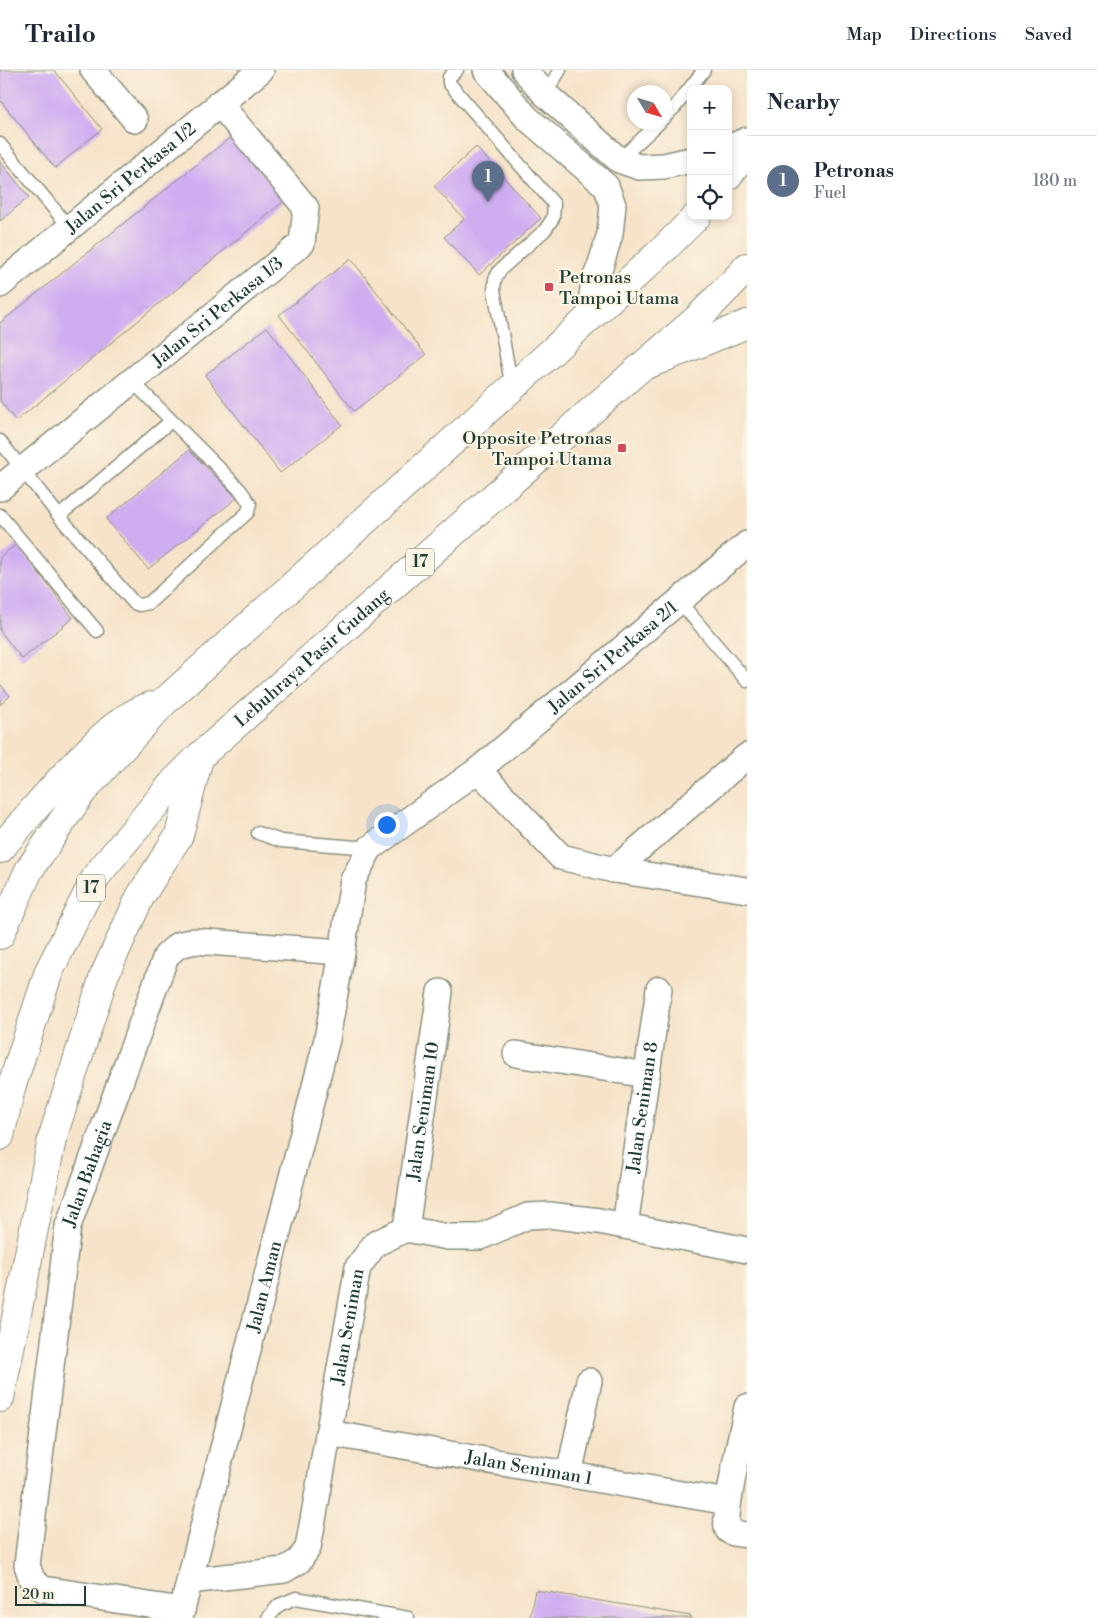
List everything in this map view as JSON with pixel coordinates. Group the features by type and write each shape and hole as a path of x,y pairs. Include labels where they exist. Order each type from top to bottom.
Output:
{"main road":[{"path":"729,175 747,151"},
{"path":"0,935 29,870 82,792 164,702 589,318 693,220"},
{"name":"Lebuhraya Pasir Gudang","path":"0,1136 11,1088 49,971 97,875 174,782 200,756 697,319 747,267"},
{"path":"640,368 747,324"},
{"path":"0,850 53,786 106,733 139,710 164,702"},
{"path":"0,1398 52,1139 104,976 140,897 179,835 200,756"}],"street":[{"path":"93,70 135,120"},
{"name":"Jalan Sri Perkasa 1/2","path":"0,285 261,70"},
{"path":"486,70 527,118 606,186 613,205 610,234 594,281 589,318"},
{"path":"524,70 545,94 619,160 639,167 664,166 687,161"},
{"name":"Jalan Sri Perkasa 1/3","path":"0,488 302,243 306,208 219,103"},
{"path":"732,146 747,140"},
{"name":"Jalan Sri Perkasa 2/1","path":"370,848 478,770 747,544"},
{"path":"614,870 747,756"},
{"path":"478,770 561,857 614,870 747,890"},
{"name":"Jalan Aman","path":"181,1614 326,1040 353,880 370,848"},
{"name":"Jalan Bahagia","path":"181,1614 43,1588 32,1580 27,1565 68,1226 166,956 178,945 195,941 342,952"},
{"name":"Jalan Seniman 8","path":"625,1226 659,989"},
{"name":"Jalan Seniman 10","path":"406,1230 440,992"},
{"path":"516,1054 647,1075"},
{"path":"406,1230 448,1237 480,1237 528,1216 549,1214 625,1226 747,1250"},
{"name":"Jalan Seniman","path":"189,1581 284,1570 299,1561 308,1548 358,1267 375,1244 406,1230"},
{"path":"569,1474 589,1380"},
{"path":"739,1533 727,1530 725,1525 747,1407"},
{"name":"Jalan Seniman 1","path":"328,1433 728,1502"}],"lane":[{"path":"457,70 449,77 450,83 554,204 553,218 545,230 500,270 495,279 494,290 512,388"},
{"path":"545,94 560,70"},
{"path":"672,109 704,70"},
{"path":"619,160 651,130"},
{"path":"0,144 69,228"},
{"path":"0,441 59,516 134,603 139,605 149,603 248,512 250,504 241,491 132,381"},
{"path":"59,516 171,421"},
{"path":"0,515 97,631"},
{"path":"679,601 747,680"},
{"path":"258,833 281,841 370,848"},
{"path":"268,1618 279,1605 296,1598 408,1618"}],"building":[{"path":"0,70 54,70 102,129 55,168 0,100"},
{"path":"232,136 284,201 16,421 0,401 0,323"},
{"path":"476,147 541,218 479,275 444,237 464,219 434,186"},
{"path":"0,161 29,197 0,221"},
{"path":"351,259 426,355 354,411 279,315"},
{"path":"267,327 342,425 280,473 205,375"},
{"path":"189,450 237,498 148,569 106,519"},
{"path":"17,544 73,618 22,659 0,631 0,557"},
{"path":"0,684 10,696 0,705"},
{"path":"535,1590 691,1616 691,1618 530,1618"}],"place":[{"name":"Petronas","path":"488,202"},
{"name":"Petronas Tampoi Utama","path":"549,287"},
{"name":"Opposite Petronas Tampoi Utama","path":"622,448"}]}
